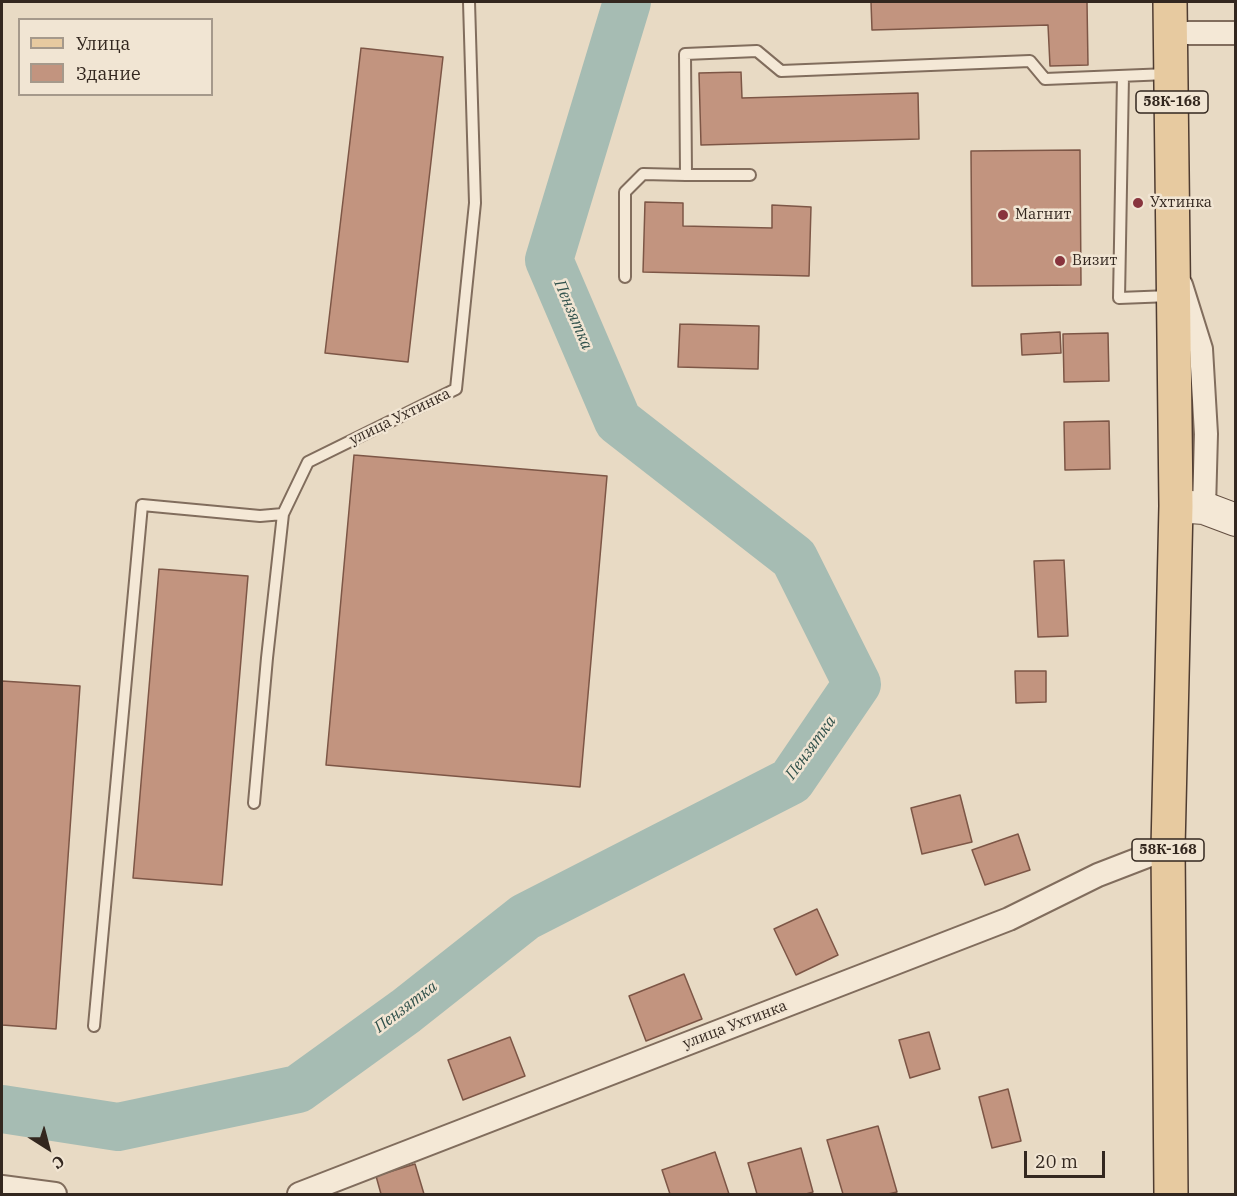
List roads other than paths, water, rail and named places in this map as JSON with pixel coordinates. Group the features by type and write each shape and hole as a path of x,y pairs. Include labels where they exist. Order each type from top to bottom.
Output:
{"main road":[{"name":"58К-168","path":"1170,17 1173,296 1190,507 1168,848 1171,1194"}],"street":[{"path":"1170,17 1236,33"},
{"path":"1173,260 1201,350 1206,434 1190,507 1236,520"},
{"name":"улица Ухтинка","path":"299,1194 1009,919 1098,875 1168,848"},
{"path":"2,1187 55,1194"}],"lane":[{"name":"улица Ухтинка","path":"255,803 267,658 283,514 308,462 456,389 475,203 469,2"},
{"path":"686,175 684,54 757,51 781,71 1030,61 1045,79 1172,74"},
{"path":"1123,76 1119,298 1173,296"},
{"path":"625,277 625,192 643,174 750,174"},
{"path":"94,1026 142,505 260,516 283,514"}],"waterway":[{"name":"Пензятка","path":"2,1109 118,1127 298,1089 406,1011 525,917 791,781 857,684 794,558 618,421 549,260 627,2"}],"place":[{"name":"Ухтинка","path":"1138,203"},
{"name":"Магнит","path":"1003,215"},
{"name":"Визит","path":"1060,261"}]}
